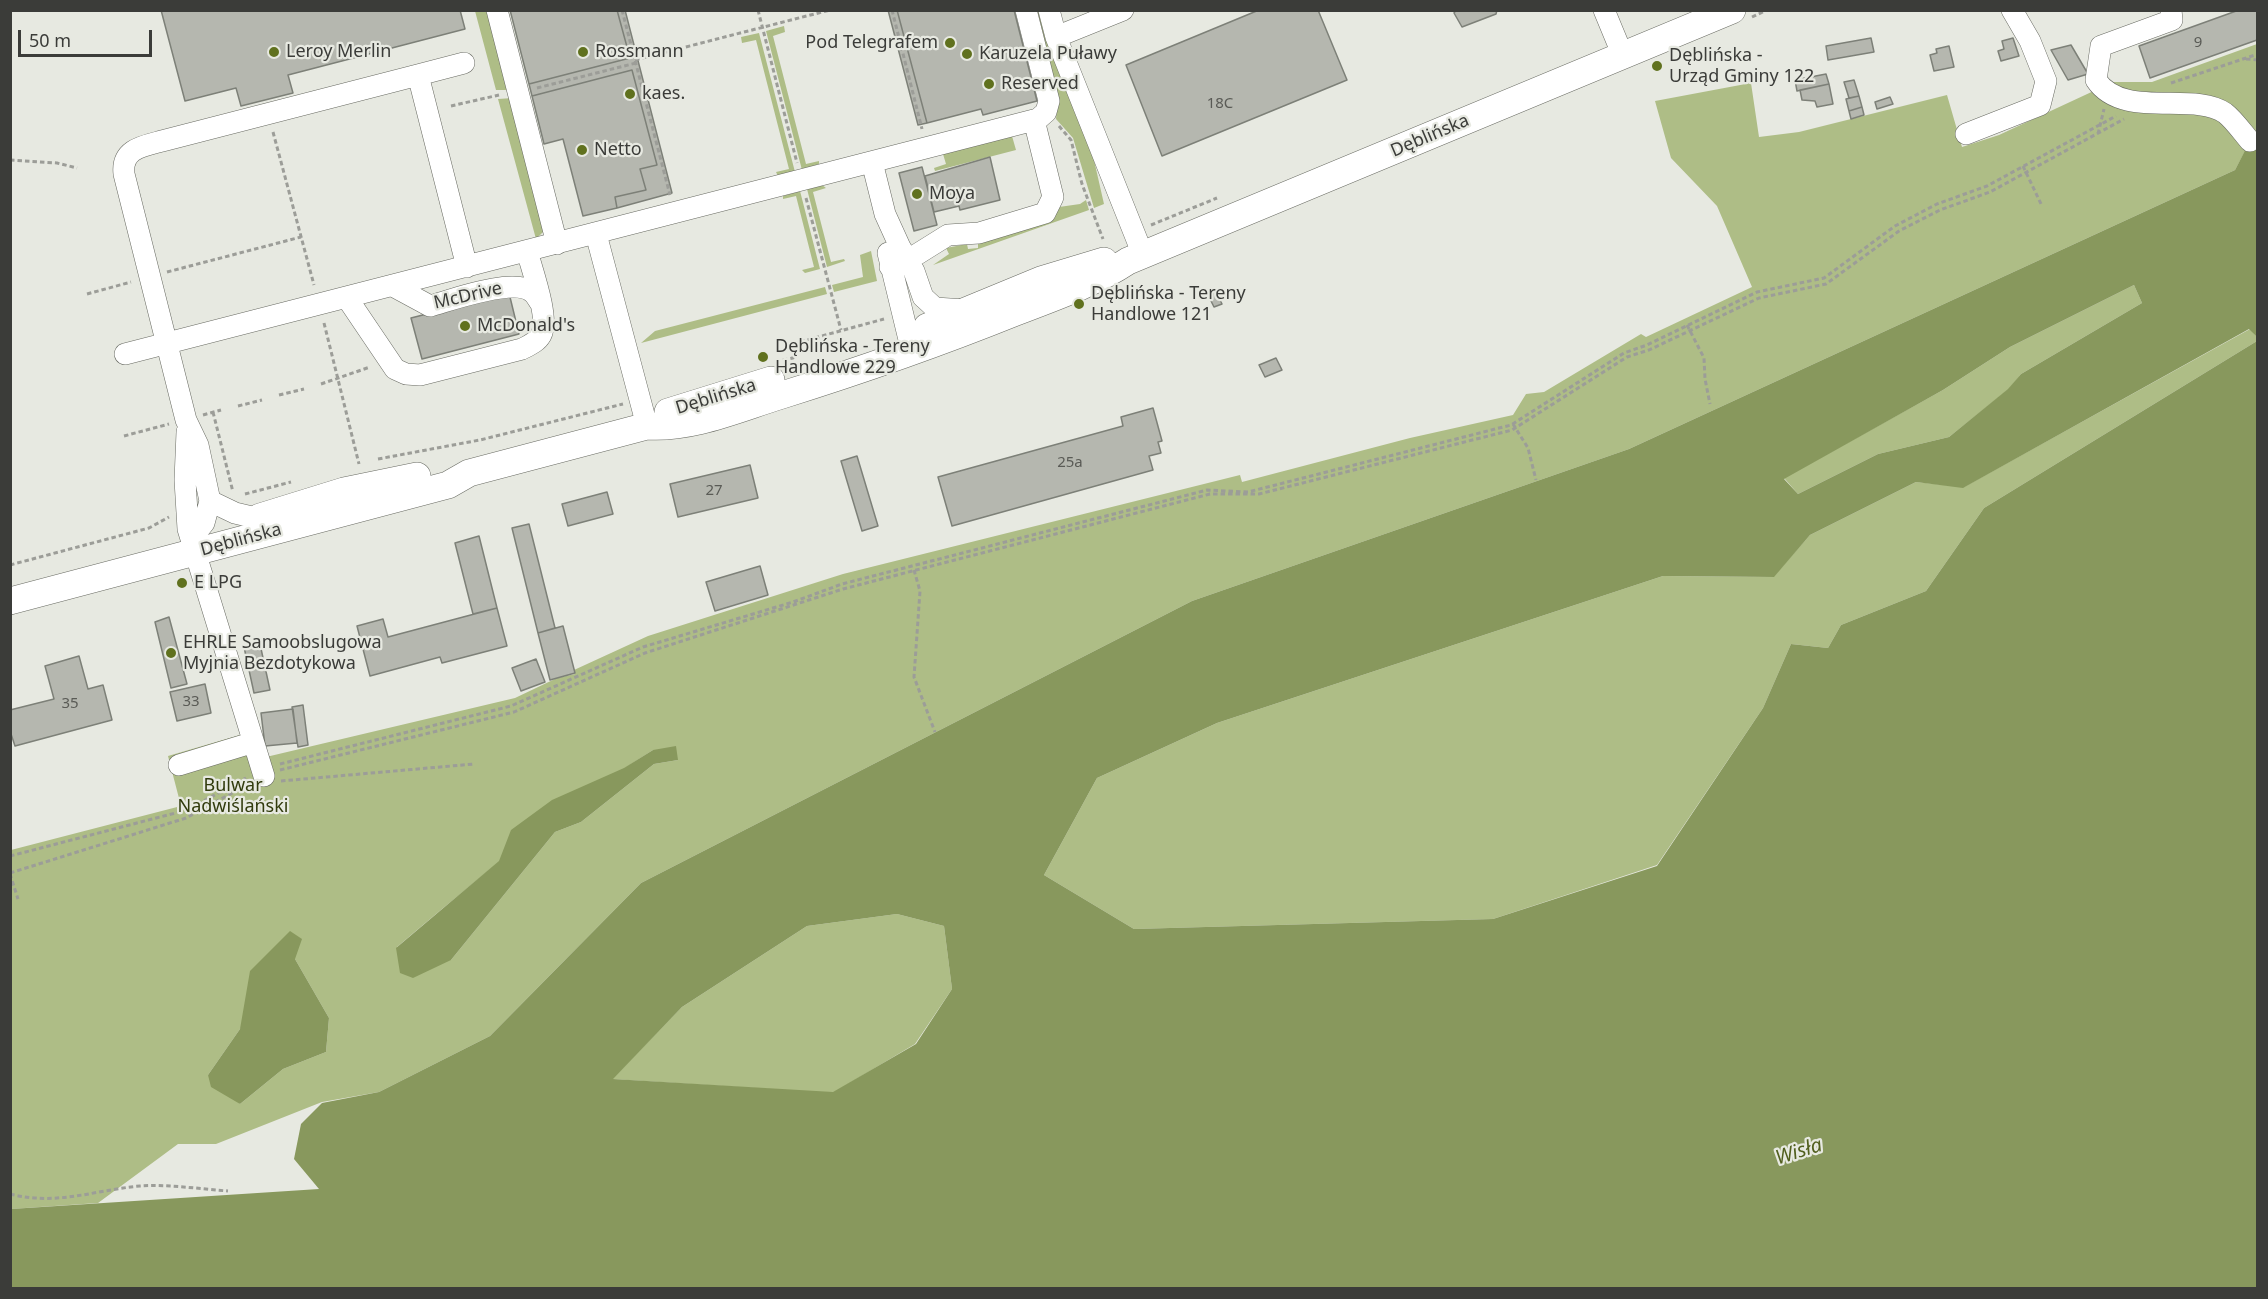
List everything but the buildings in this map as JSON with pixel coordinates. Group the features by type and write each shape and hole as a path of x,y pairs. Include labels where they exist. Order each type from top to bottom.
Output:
{"main road":[{"name":"Dęblińska","path":"10,588 448,485 469,473 646,426 677,425 721,414 969,310 1135,249 1623,56 1732,10"},
{"name":"Dęblińska","path":"916,334 1102,278 1135,249"},
{"name":"Dęblińska","path":"10,601 194,545 256,518 377,484 451,469 469,473"}],"lane":[{"path":"497,10 557,244"},
{"path":"899,264 948,235 980,233 1045,213 1053,197 1040,116 1049,101 1026,10"},
{"path":"1049,10 1056,37 1135,249"},
{"path":"1056,37 1123,10"},
{"path":"1604,10 1623,56"},
{"path":"1966,134 2040,105 2046,81 2030,41 2012,10"},
{"path":"2171,10 2172,20 2101,46 2096,80 2112,95 2125,100 2208,107 2224,113 2250,141"},
{"path":"256,518 235,513 219,499 186,420 124,174 124,161 134,149 464,63"},
{"path":"418,75 467,267"},
{"path":"125,354 927,148 1040,116"},
{"path":"872,162 916,334"},
{"path":"596,234 646,426"},
{"path":"347,297 395,369 406,374 420,375 522,349 534,343 542,333 544,319 527,251"},
{"path":"899,264 923,297 935,308 951,311 969,310"},
{"name":"McDrive","path":"393,286 430,306 507,286 522,287 533,292 541,304"},
{"path":"916,334 923,297"},
{"path":"186,420 188,529 262,773"},
{"path":"194,545 219,499"},
{"path":"179,765 252,743"}],"path":[{"path":"622,10 675,213"},
{"path":"451,106 494,95 518,93 830,10"},
{"path":"892,10 927,148"},
{"path":"2258,54 2244,59 2258,60"},
{"path":"10,856 187,810 262,773 511,706 643,647 793,602 842,584 1210,494 1259,494 1516,428 1627,357 1759,298 1826,284 1899,231 2026,173 2133,115"},
{"path":"1040,116 1071,140 1082,184 1102,241 1135,249 1219,197"},
{"path":"914,567 1207,490 1248,492 1513,424 1624,353 1647,345 1757,292 1824,278 1895,226 1937,204 1987,186 2099,126 2098,134"},
{"path":"10,160 57,163 77,168"},
{"path":"2023,166 2042,206"},
{"path":"87,294 301,237"},
{"path":"1687,326 1704,358 1704,379 1710,404"},
{"path":"782,361 793,358 796,343 916,334"},
{"path":"321,384 388,358"},
{"path":"279,395 304,388"},
{"path":"370,461 480,440 639,399"},
{"path":"238,406 262,400"},
{"path":"124,436 221,410"},
{"path":"213,412 234,497"},
{"path":"1513,424 1528,448 1536,480"},
{"path":"348,467 359,464"},
{"path":"219,499 291,482"},
{"path":"10,565 149,528 173,516 175,511"},
{"path":"914,567 920,591 914,676 935,732"},
{"path":"262,773 270,781 280,781 474,764"},
{"path":"18,899 10,873 186,819 262,773"},
{"path":"10,1194 32,1200 92,1196 140,1186 228,1191"}],"green space":[{"path":"475,11 490,11 510,90 496,90"},
{"path":"1033,11 1060,11 1104,204 1094,208 1073,138 1056,119 1057,107"},
{"path":"784,26 785,32 773,36 806,164 819,161 819,164 802,170 766,31"},
{"path":"759,33 795,172 778,176 776,172 789,169 756,40 742,43 741,37"},
{"name":"Bulwar Nadwiślański","path":"2257,44 2257,146 2250,142 2235,170 1629,449 1192,601 641,883 490,1036 379,1092 322,1102 216,1144 178,1144 98,1203 11,1209 11,850 181,806 168,756 257,730 266,757 515,698 557,678 575,674 574,670 648,636 843,574 1240,475 1242,482 1410,438 1513,415 1526,394 1544,392 1641,334 1646,337 1752,287 1717,206 1671,158 1655,101 1751,83 1759,137 1799,132 1947,95 1962,147 1999,135 2113,82 2152,82","holes":["653,750 678,760 654,764 581,822 555,832 451,960 397,947 554,819","295,959 329,1018 326,1052 283,1069 240,1104 208,1075 240,1029"]},
{"path":"513,98 544,231 536,239 498,99"},
{"path":"1012,136 1016,150 935,171 934,168 946,164 943,154"},
{"path":"822,185 826,188 813,192 831,262 844,259 845,261 827,267 807,189"},
{"path":"800,191 820,269 805,273 802,270 814,267 796,196 783,199 783,196"},
{"path":"1086,200 1089,210 933,265 949,254 946,248 967,244 968,249 978,248 978,243 1054,219 1059,207 1080,204"},
{"path":"871,251 877,281 834,292 832,285 863,277 860,255"},
{"path":"2134,285 2142,303 2021,374 2009,389 1949,437 1878,454 1798,494 1784,478 1943,390 2010,347"},
{"path":"825,287 827,294 641,343 655,331"},
{"path":"2250,329 2257,337 2257,341 1984,508 1926,591 1841,625 1828,648 1791,644 1763,708 1657,865 1493,919 1134,929 1044,875 1097,778 1217,723 1663,576 1773,577 1810,535 1916,482 1964,487"},
{"path":"897,914 944,926 952,989 915,1044 833,1093 612,1079 682,1007 807,926"}],"water":[{"name":"Wisła","path":"2250,141 2257,147 2257,337 2249,329 1963,488 1916,482 1810,535 1774,577 1663,576 1217,723 1097,778 1044,875 1134,929 1493,919 1657,866 1763,708 1791,644 1828,648 1841,625 1926,591 1984,508 2257,341 2257,1288 11,1288 11,1209 319,1189 294,1159 301,1124 322,1103 379,1092 490,1036 641,883 1192,601 1629,449 2235,170","holes":["2134,285 2142,303 2021,374 2008,389 1949,437 1878,454 1798,494 1784,479 1943,390 2010,347","897,914 944,926 952,989 916,1044 833,1092 613,1079 682,1007 807,926"]},
{"path":"676,746 678,760 654,764 581,822 555,832 451,960 413,978 400,973 396,948 499,861 511,830 552,800 624,768 653,750"},
{"path":"290,931 302,939 295,959 329,1018 326,1052 283,1069 240,1104 211,1087 208,1075 240,1029 250,971"}],"place":[{"name":"Pod Telegrafem","path":"950,43"},
{"name":"Leroy Merlin","path":"274,52"},
{"name":"Rossmann","path":"583,52"},
{"name":"Karuzela Puławy","path":"967,54"},
{"name":"Dęblińska - Urząd Gminy 122","path":"1657,66"},
{"name":"Reserved","path":"989,84"},
{"name":"kaes.","path":"630,94"},
{"name":"Netto","path":"582,150"},
{"name":"Moya","path":"917,194"},
{"name":"Dęblińska - Tereny Handlowe 121","path":"1079,304"},
{"name":"McDonald's","path":"465,326"},
{"name":"Dęblińska - Tereny Handlowe 229","path":"763,357"},
{"name":"E LPG","path":"182,583"},
{"name":"EHRLE Samoobslugowa Myjnia Bezdotykowa","path":"171,653"}]}
